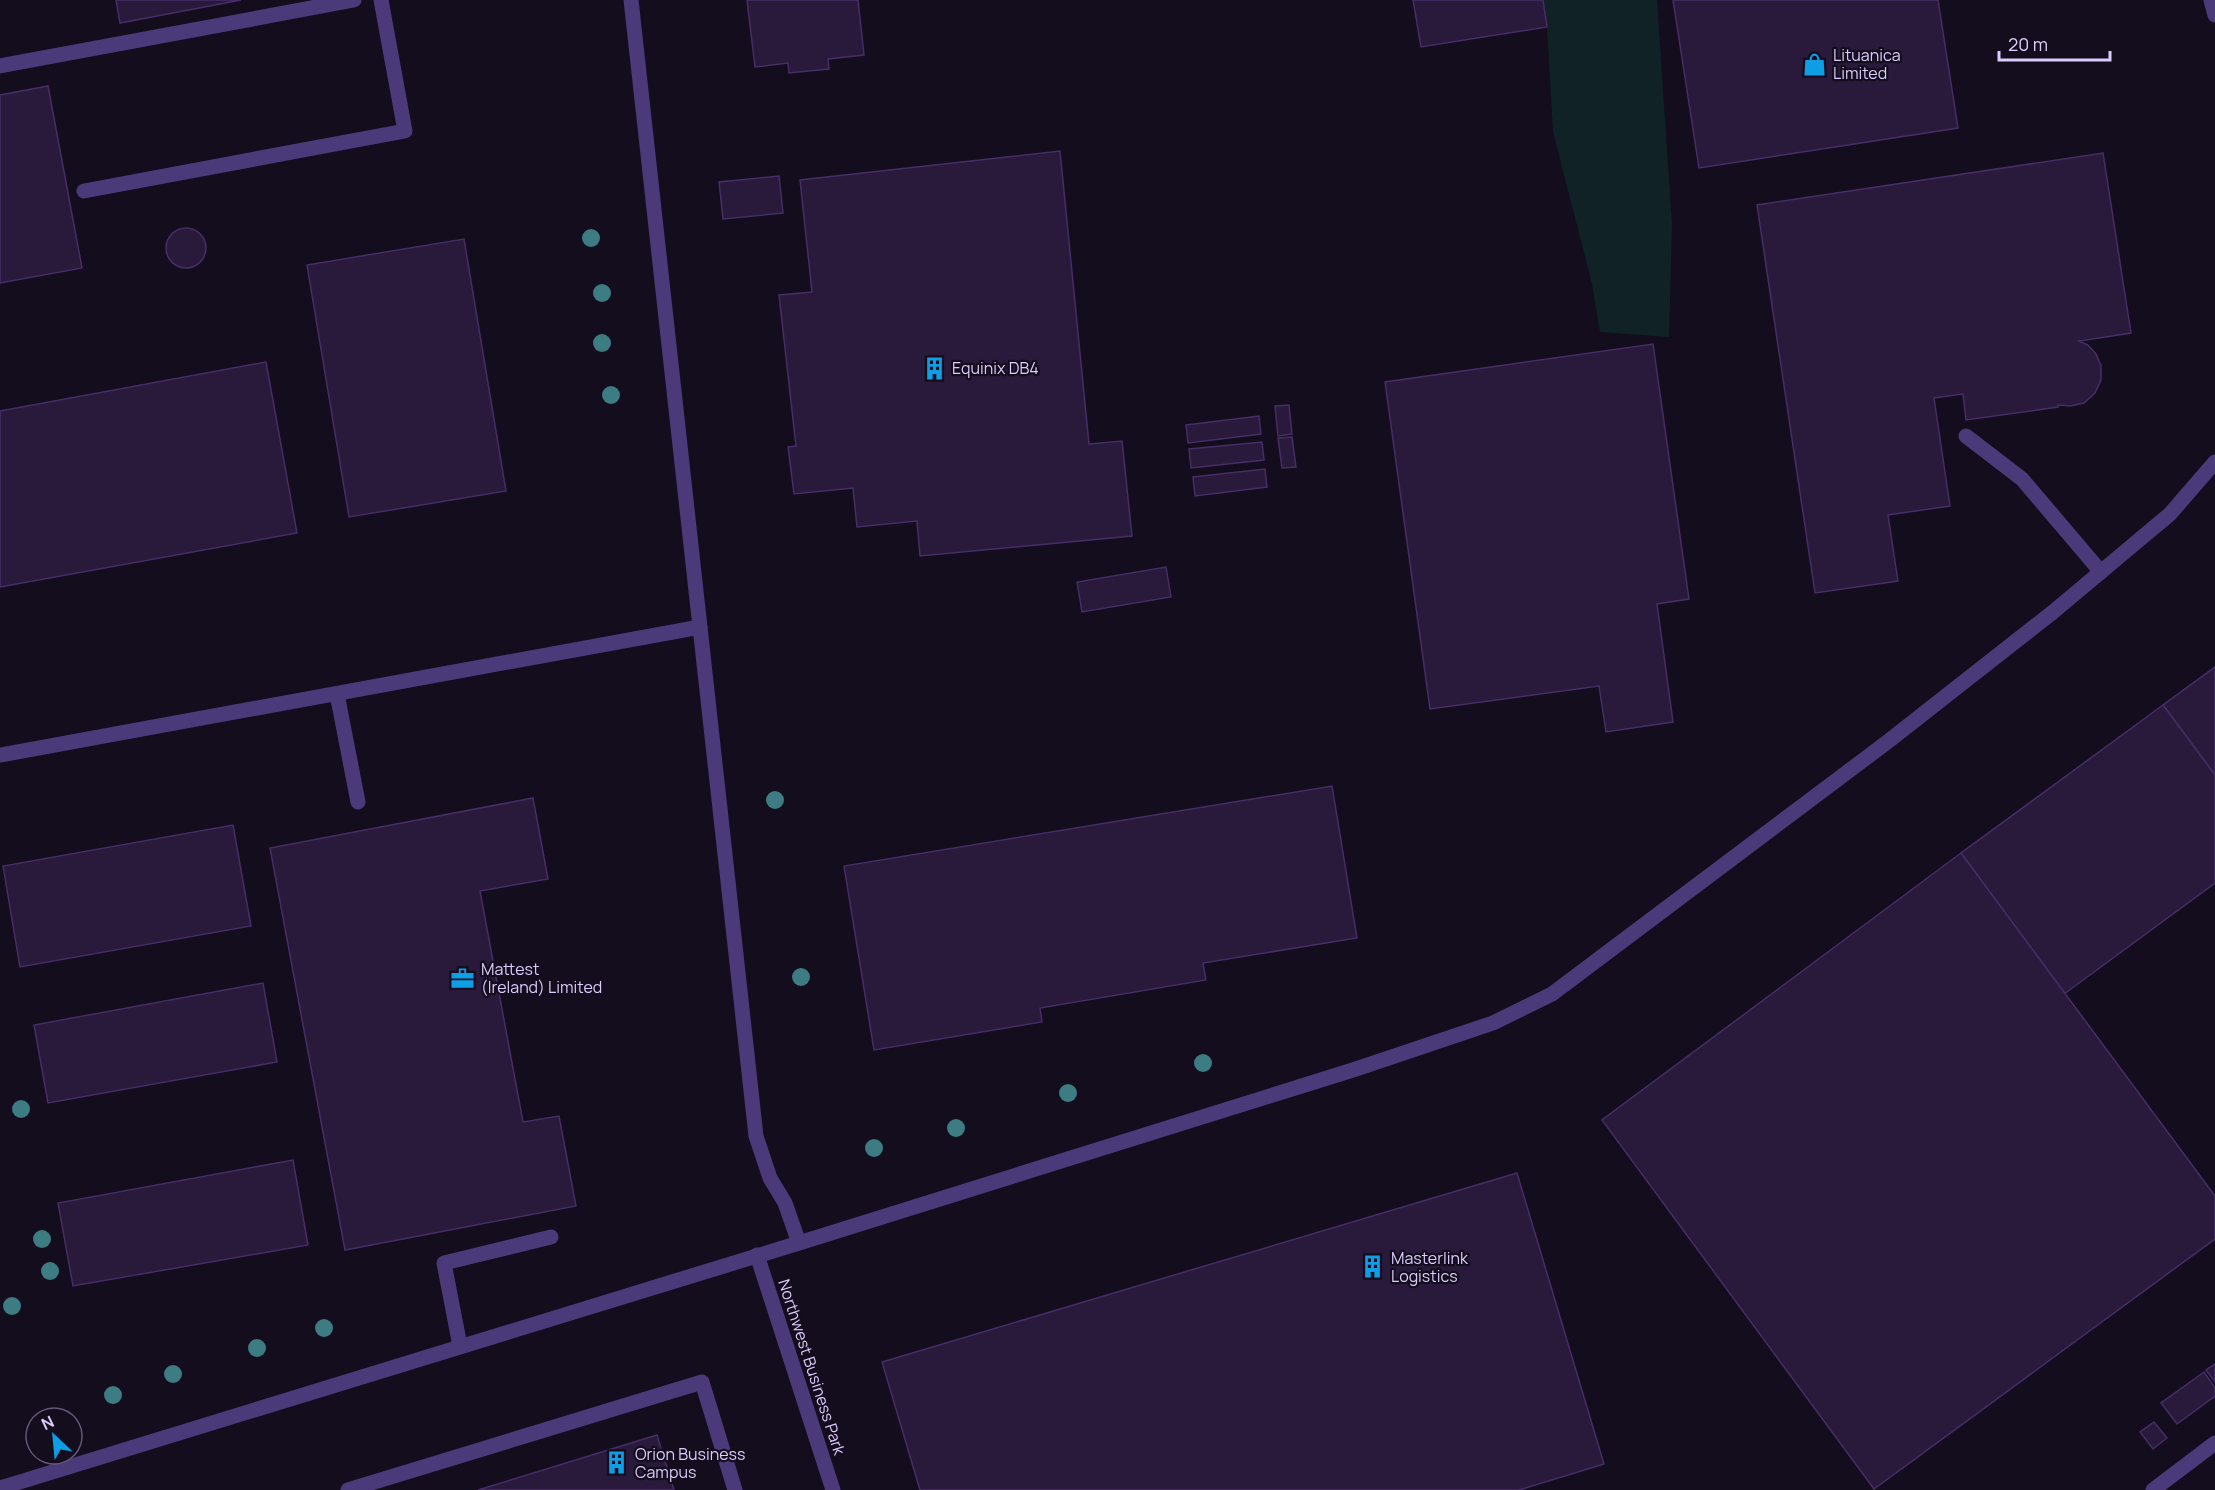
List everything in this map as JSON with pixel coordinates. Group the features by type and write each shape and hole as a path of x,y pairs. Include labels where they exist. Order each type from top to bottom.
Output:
{"street":[{"path":"0,66 354,0"},
{"path":"84,191 405,131 381,0"},
{"path":"631,0 756,1136 770,1178 784,1203 799,1243"},
{"path":"2211,0 2215,15"},
{"path":"1966,436 2022,479 2101,572"},
{"path":"0,1488 1356,1070 1493,1023 1552,994 1886,742 2053,612 2170,514 2215,462"},
{"path":"0,755 700,627"},
{"path":"337,694 358,802"},
{"path":"460,1346 444,1263 551,1237"},
{"name":"Northwest Business Park","path":"757,1255 833,1490"},
{"path":"348,1490 702,1382 735,1490"},
{"path":"2153,1490 2215,1443"}],"shaded area":[{"path":"1543,0 1657,0 1672,224 1669,337 1600,332 1592,284 1553,132 1547,27"}],"building":[{"path":"116,0 241,0 120,23"},
{"path":"747,0 858,0 864,55 828,59 829,69 789,73 788,63 755,67"},
{"path":"1413,0 1543,0 1547,27 1421,47"},
{"name":"Lituanica Limited","path":"1673,0 1938,0 1958,128 1699,168"},
{"path":"48,86 82,268 0,283 0,95"},
{"name":"Equinix DB4","path":"1060,151 1089,444 1122,441 1132,536 920,556 917,521 857,527 853,488 794,494 788,447 796,446 779,295 812,292 800,180"},
{"path":"2103,153 2131,333 2079,341 2088,345 2096,354 2101,366 2101,380 2095,393 2084,403 2070,406 2058,405 2058,407 1966,420 1963,394 1934,398 1950,506 1888,515 1898,581 1815,593 1757,205"},
{"path":"779,176 783,213 723,219 719,182"},
{"path":"186,228 200,234 206,248 200,262 186,268 172,262 166,248 172,234"},
{"path":"464,239 506,491 349,517 307,265"},
{"path":"1653,344 1689,599 1657,604 1673,722 1606,732 1599,686 1430,709 1385,382"},
{"path":"266,362 297,533 0,587 0,411"},
{"path":"1289,405 1292,434 1278,436 1275,406"},
{"path":"1259,416 1261,434 1188,443 1186,425"},
{"path":"1292,437 1296,467 1282,468 1278,438"},
{"path":"1262,442 1264,460 1191,468 1189,449"},
{"path":"1265,469 1267,487 1195,496 1193,477"},
{"path":"1166,567 1171,597 1082,612 1077,582"},
{"path":"2215,667 2215,775 2163,705"},
{"path":"2163,705 2215,775 2215,883 2064,994 1961,853"},
{"path":"1332,786 1357,938 1203,963 1206,980 1040,1008 1042,1022 874,1050 844,866"},
{"path":"533,798 548,879 480,891 523,1122 559,1116 576,1206 345,1250 270,848"},
{"path":"233,825 251,926 20,967 3,866"},
{"path":"1961,853 2215,1196 2215,1239 1874,1489 1602,1120"},
{"path":"263,983 277,1062 48,1103 34,1025"},
{"path":"293,1160 308,1245 73,1286 58,1203"},
{"name":"Masterlink Logistics","path":"1517,1173 1604,1464 1519,1490 920,1490 882,1362"},
{"path":"2215,1364 2215,1382 2206,1370"},
{"path":"2204,1372 2215,1388 2215,1396 2177,1424 2161,1403"},
{"path":"2154,1422 2167,1438 2153,1449 2140,1432"},
{"name":"Orion Business Campus","path":"657,1435 674,1490 478,1490"}],"place":[{"name":"Lituanica Limited","path":"1815,64"},
{"name":"Equinix DB4","path":"934,368"},
{"name":"Mattest (Ireland) Limited","path":"463,978"},
{"name":"Masterlink Logistics","path":"1373,1267"},
{"name":"Orion Business Campus","path":"617,1463"}]}
